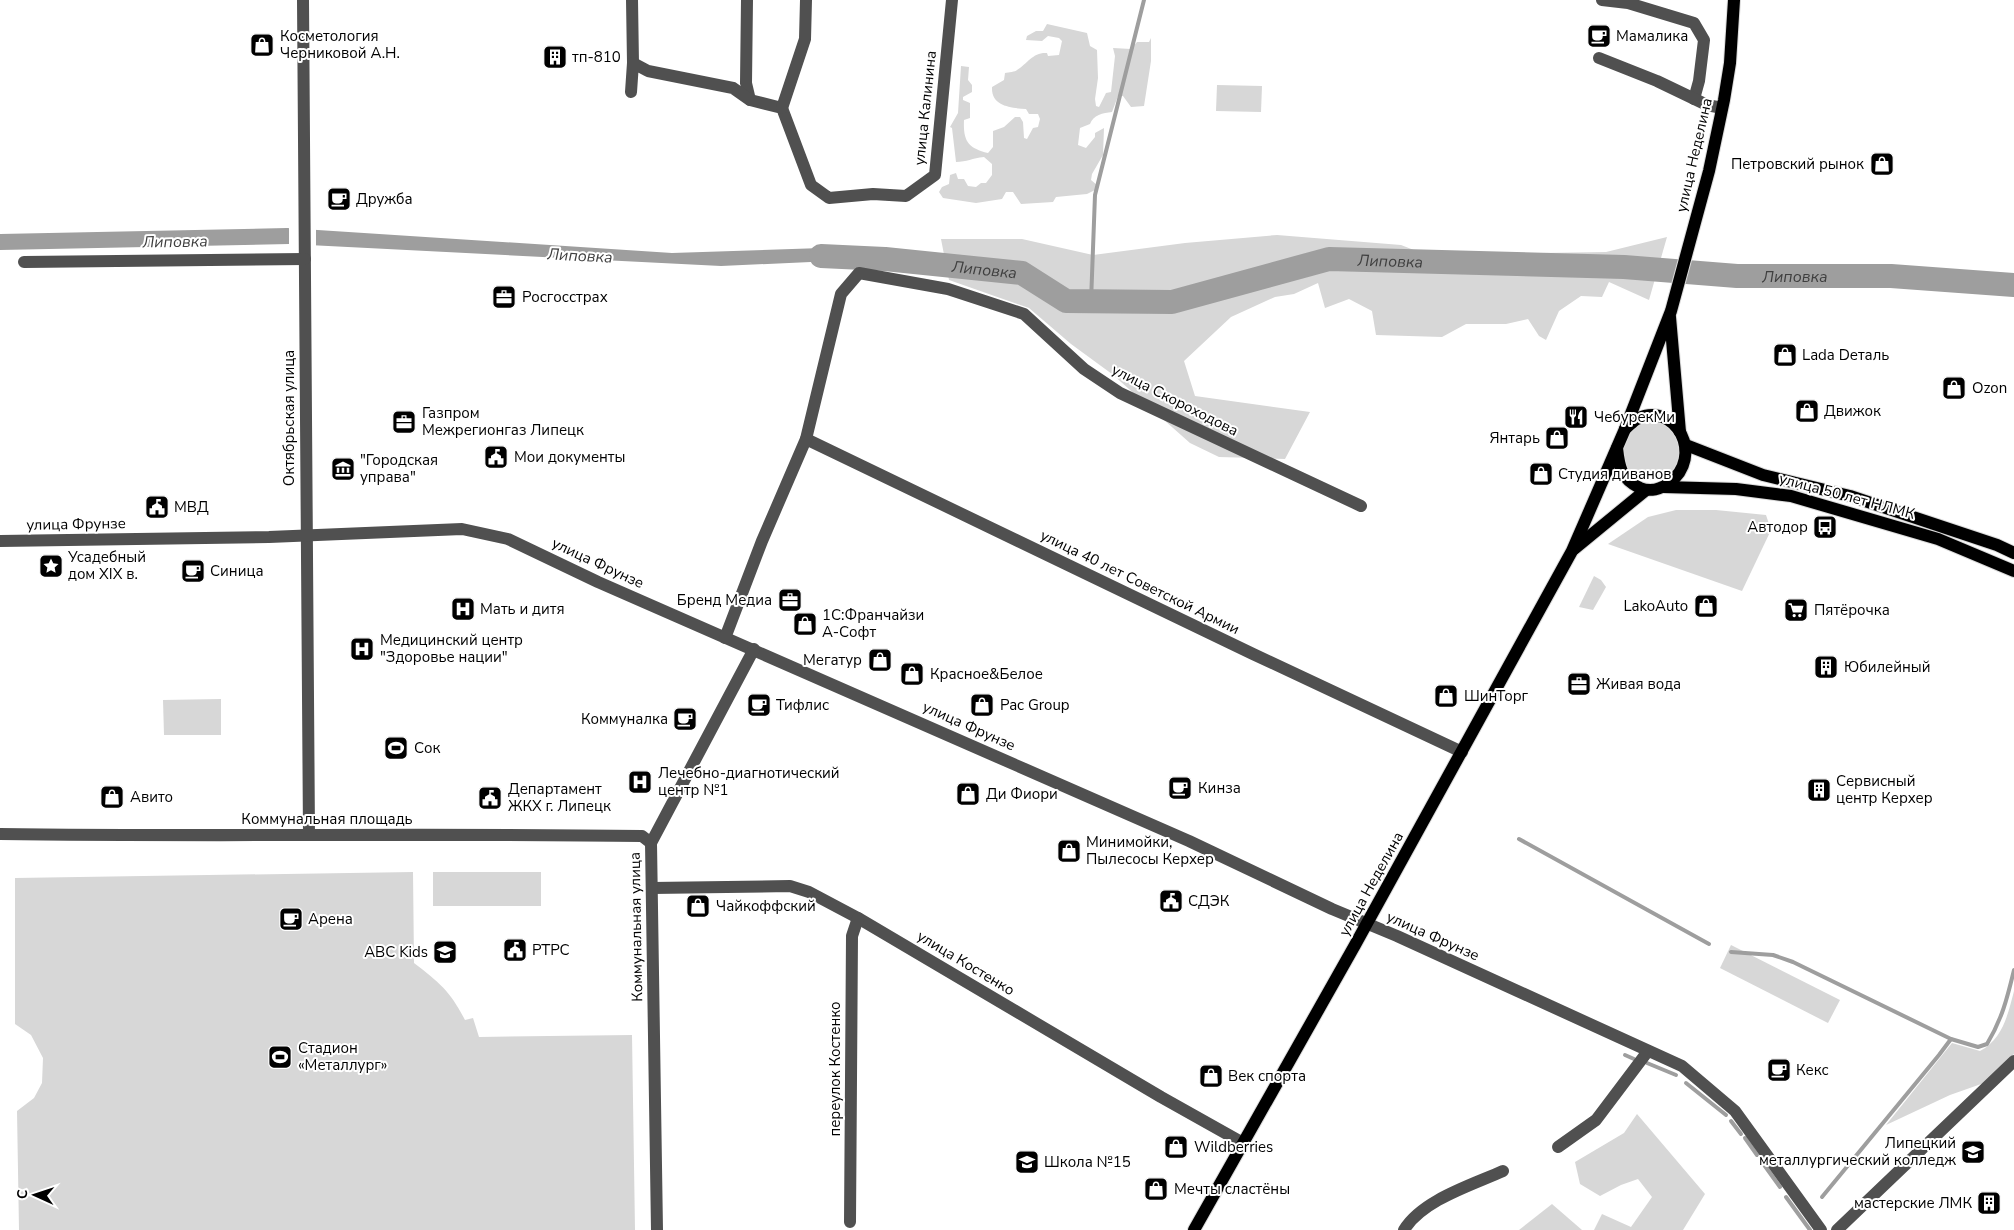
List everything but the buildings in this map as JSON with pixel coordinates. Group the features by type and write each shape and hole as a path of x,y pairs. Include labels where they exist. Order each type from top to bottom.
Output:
{"main road":[{"name":"улица Неделина","path":"1670,313 1709,171 1722,108 1730,64 1734,0"},
{"path":"1646,490 1626,480 1621,472 1617,447 1670,313"},
{"path":"1670,313 1680,432"},
{"path":"1572,551 1646,490 1664,487 1676,478 1685,463 1686,445 1680,432 1672,423 1662,417 1648,416 1636,420 1625,429"},
{"name":"улица 50 лет НЛМК","path":"1686,445 1763,475 1850,496 2014,552"},
{"name":"улица Неделина","path":"1194,1230 1367,925 1572,551 1617,447"},
{"name":"улица 50 лет НЛМК","path":"1664,487 1736,488 1791,496 1938,539 2014,571"}],"street":[{"name":"Октябрьская улица","path":"303,0 309,835"},
{"path":"631,92 633,63 632,0"},
{"path":"747,0 746,83 750,100"},
{"path":"633,63 648,71 733,88 750,100 782,108 805,39 806,0"},
{"name":"улица Калинина","path":"782,108 811,185 829,198 872,194 906,196 935,175 952,0"},
{"path":"1602,0 1628,3 1694,23 1704,40 1699,81 1694,99"},
{"path":"1599,58 1657,81 1707,105 1722,108"},
{"path":"24,262 305,256"},
{"name":"улица Скороходова","path":"806,439 840,294 859,273 948,289 1024,314 1084,369 1120,393 1361,506"},
{"path":"725,638 762,540 806,439"},
{"name":"улица 40 лет Советской Армии","path":"806,439 1253,654 1462,752"},
{"name":"улица Фрунзе","path":"0,541 307,536 462,529 508,539 572,570 725,638 754,649 1181,838 1367,925 1397,936 1682,1066 1735,1111 1821,1230"},
{"name":"Коммунальная улица","path":"656,1230 651,842 754,649"},
{"name":"Коммунальная площадь","path":"0,834 642,836 651,842"},
{"name":"улица Костенко","path":"652,888 790,886 809,892 858,918 1161,1097 1243,1143"},
{"name":"переулок Костенко","path":"850,1222 852,936 858,918"},
{"path":"1558,1147 1596,1120 1648,1052"},
{"path":"1836,1230 2014,1061"},
{"path":"1404,1230 1411,1218 1434,1202 1503,1172"}],"shaded area":[{"path":"1047,24 1087,33 1090,46 1097,50 1098,78 1095,99 1096,106 1099,107 1106,93 1111,92 1115,56 1113,48 1131,49 1137,42 1149,42 1151,38 1151,61 1144,106 1131,107 1123,96 1118,96 1112,112 1093,118 1090,124 1080,128 1078,145 1086,148 1095,137 1095,133 1104,128 1103,155 1092,174 1091,180 1097,185 1097,189 1087,194 1056,197 1053,202 1021,204 1013,192 1006,192 1002,199 976,203 943,198 939,192 942,187 949,184 950,175 956,173 958,179 964,179 968,186 976,187 981,183 986,183 992,175 992,164 984,157 956,162 952,128 950,127 958,113 961,66 969,67 968,80 972,85 972,92 963,97 963,100 970,103 970,118 964,120 966,138 971,146 988,153 993,147 993,131 1004,127 1015,117 1020,117 1023,122 1024,138 1027,139 1033,128 1038,127 1040,119 1038,114 1029,114 1026,109 1003,105 995,99 992,87 1004,80 1005,73 1016,71 1038,54 1047,53 1048,56 1059,55 1062,41 1059,38 1048,36 1042,41 1026,40 1027,36 1036,31 1043,31"},
{"path":"1217,85 1262,86 1261,112 1216,111"},
{"path":"1277,235 1401,245 1478,275 1490,271 1534,272 1541,253 1606,252 1667,237 1649,300 1609,282 1602,297 1581,296 1559,311 1546,340 1539,336 1528,319 1506,324 1466,324 1442,337 1376,335 1372,311 1349,299 1325,308 1318,283 1294,294 1275,297 1231,317 1184,361 1195,396 1310,412 1285,459 1219,457 1190,443 1112,374 1071,344 1029,308 949,280 941,239 1022,239 1093,255 1185,243"},
{"path":"1651,422 1667,427 1675,435 1680,451 1675,467 1667,475 1651,480 1635,475 1627,467 1622,451 1627,435 1635,427"},
{"path":"1676,510 1716,510 1766,515 1771,530 1742,591 1608,544 1648,517"},
{"path":"1594,576 1601,580 1606,587 1593,610 1579,607"},
{"path":"221,699 221,735 164,735 163,700"},
{"path":"413,872 414,963 444,988 465,1020 473,1018 479,1037 632,1035 635,1230 19,1230 17,1111 34,1098 42,1083 43,1058 31,1035 15,1024 15,878"},
{"path":"433,872 541,872 541,906 433,906"},
{"path":"1731,945 1840,1000 1828,1023 1720,968"},
{"path":"2014,991 2014,1054 1984,1083 1950,1095 1886,1125 1952,1043 1980,1051 1994,1040 2003,1025"},
{"path":"1637,1114 1705,1194 1683,1230 1594,1230 1602,1214 1631,1227 1652,1197 1638,1179 1600,1196 1580,1184 1575,1162 1624,1133"},
{"path":"1552,1204 1582,1230 1519,1230"}],"water":[{"path":"287,228 672,253 852,247 854,260 721,266 289,244 0,250 0,234"}],"pier":[{"path":"289,225 316,227 316,248 289,247"}],"waterway":[{"path":"1091,302 1095,195 1144,0"},
{"name":"Липовка","path":"821,256 885,259 1022,273 1066,301 1172,302 1329,259 1624,267 1737,276 1891,276 2014,285"},
{"path":"1519,839 1709,944"},
{"path":"1731,952 1773,955 1793,962 1951,1039 1978,1047 1987,1044 1997,1026 2014,970"},
{"path":"1822,1197 1951,1039"},
{"path":"1625,1055 1634,1059"},
{"path":"1647,1063 1676,1075"},
{"path":"1686,1083 1726,1115"},
{"path":"1731,1121 1741,1134"},
{"path":"1745,1138 1757,1155"},
{"path":"1762,1162 1780,1187"},
{"path":"1786,1197 1810,1230"}],"place":[{"name":"Мамалика","path":"1599,36"},
{"name":"Косметология Черниковой А.Н.","path":"262,45"},
{"name":"тп-810","path":"555,57"},
{"name":"Петровский рынок","path":"1882,164"},
{"name":"Дружба","path":"339,199"},
{"name":"Росгосстрах","path":"504,297"},
{"name":"Lada Dеталь","path":"1785,355"},
{"name":"Ozon","path":"1954,388"},
{"name":"Движок","path":"1807,411"},
{"name":"ЧебурекМи","path":"1576,417"},
{"name":"Газпром Межрегионгаз Липецк","path":"404,422"},
{"name":"Янтарь","path":"1557,438"},
{"name":"Мои документы","path":"496,457"},
{"name":"\"Городская управа\"","path":"343,469"},
{"name":"Студия диванов","path":"1541,474"},
{"name":"МВД","path":"157,507"},
{"name":"Автодор","path":"1825,527"},
{"name":"Усадебный дом XIX в.","path":"51,566"},
{"name":"Синица","path":"193,571"},
{"name":"Бренд Медиа","path":"790,600"},
{"name":"LakoAuto","path":"1706,606"},
{"name":"Мать и дитя","path":"463,609"},
{"name":"Пятёрочка","path":"1796,610"},
{"name":"1С:Франчайзи А-Софт","path":"805,624"},
{"name":"Медицинский центр \"Здоровье нации\"","path":"362,649"},
{"name":"Мегатур","path":"880,660"},
{"name":"Юбилейный","path":"1826,667"},
{"name":"Красное&Белое","path":"912,674"},
{"name":"Живая вода","path":"1579,684"},
{"name":"ШинТорг","path":"1446,696"},
{"name":"Тифлис","path":"759,705"},
{"name":"Pac Group","path":"982,705"},
{"name":"Коммуналка","path":"685,719"},
{"name":"Сок","path":"396,748"},
{"name":"Лечебно-диагнотический центр №1","path":"640,782"},
{"name":"Кинза","path":"1180,788"},
{"name":"Сервисный центр Керхер","path":"1819,790"},
{"name":"Ди Фиори","path":"968,794"},
{"name":"Авито","path":"112,797"},
{"name":"Департамент ЖКХ г. Липецк","path":"490,798"},
{"name":"Минимойки, Пылесосы Керхер","path":"1069,851"},
{"name":"СДЭК","path":"1171,901"},
{"name":"Чайкоффский","path":"698,906"},
{"name":"Арена","path":"291,919"},
{"name":"РТРС","path":"515,950"},
{"name":"ABC Kids","path":"445,952"},
{"name":"Стадион «Металлург»","path":"280,1057"},
{"name":"Кекс","path":"1779,1070"},
{"name":"Век спорта","path":"1211,1076"},
{"name":"Wildberries","path":"1176,1147"},
{"name":"Липецкий металлургический колледж","path":"1973,1152"},
{"name":"Школа №15","path":"1027,1162"},
{"name":"Мечты сластёны","path":"1156,1189"},
{"name":"мастерские ЛМК","path":"1989,1203"}]}
